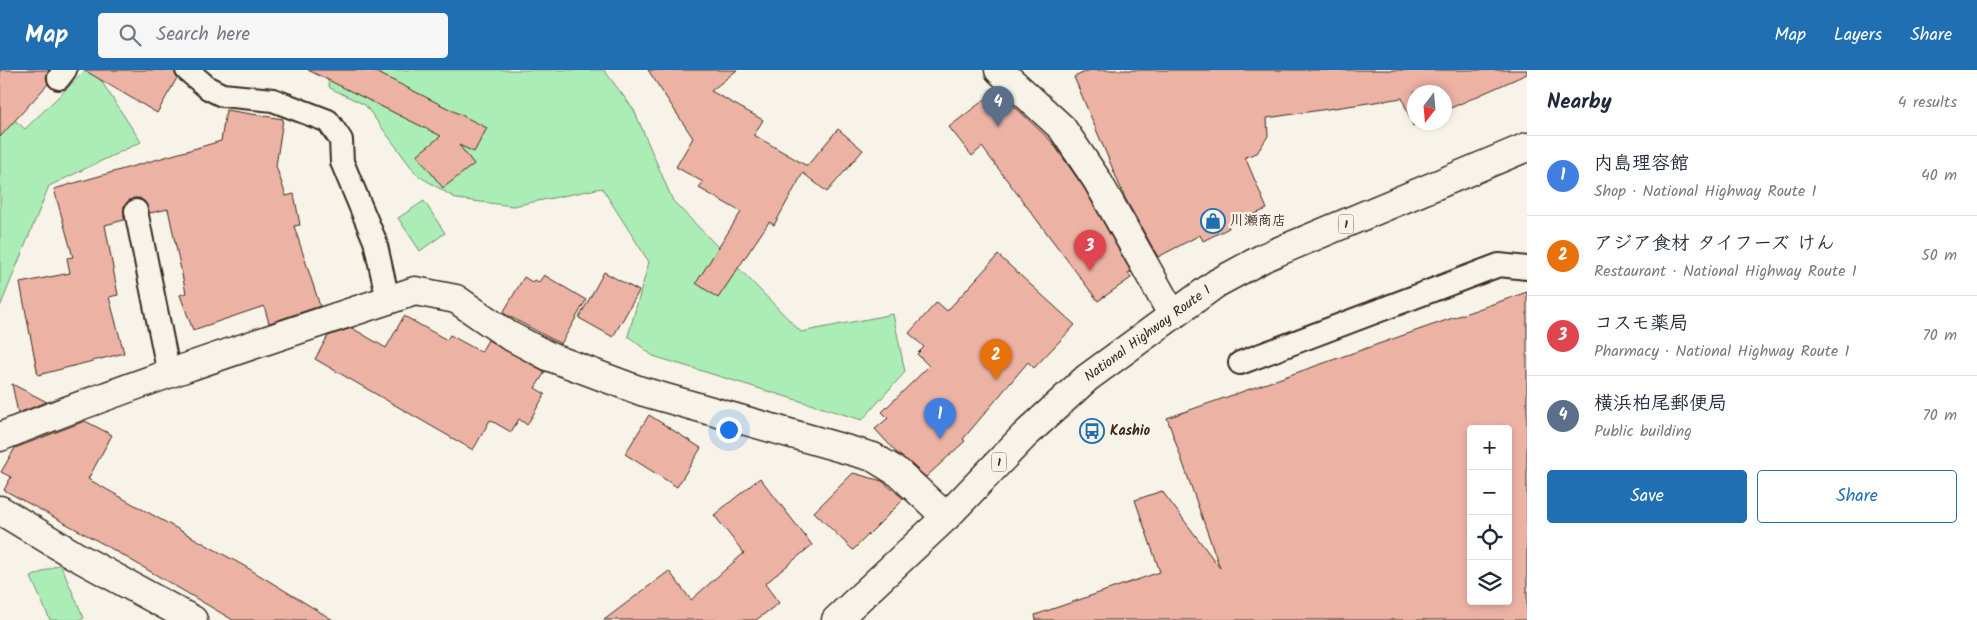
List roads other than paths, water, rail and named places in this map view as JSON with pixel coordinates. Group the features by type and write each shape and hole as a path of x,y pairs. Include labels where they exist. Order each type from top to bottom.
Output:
{"main road":[{"path":"999,70 1062,128 1097,180 1172,314"},
{"name":"National Highway Route 1","path":"836,620 946,517 1024,436 1087,378 1172,314 1217,284 1264,257 1527,146"},
{"path":"0,437 73,408 168,374 415,291 456,299 508,335 559,360 641,391 873,457 899,473 946,517"},
{"path":"0,510 74,555 193,620"}],"lane":[{"path":"187,70 222,95 274,100 328,121 340,140 342,162 375,241 388,300"},
{"path":"136,211 168,374"},
{"path":"1240,363 1499,265 1527,268"}],"place":[{"name":"横浜柏尾郵便局","path":"998,127"},
{"name":"川瀬商店","path":"1213,221"},
{"name":"コスモ薬局","path":"1090,271"},
{"name":"アジア食材 タイフーズ けん","path":"996,380"},
{"name":"Kashio","path":"1092,431"},
{"name":"内島理容館","path":"940,439"}]}
